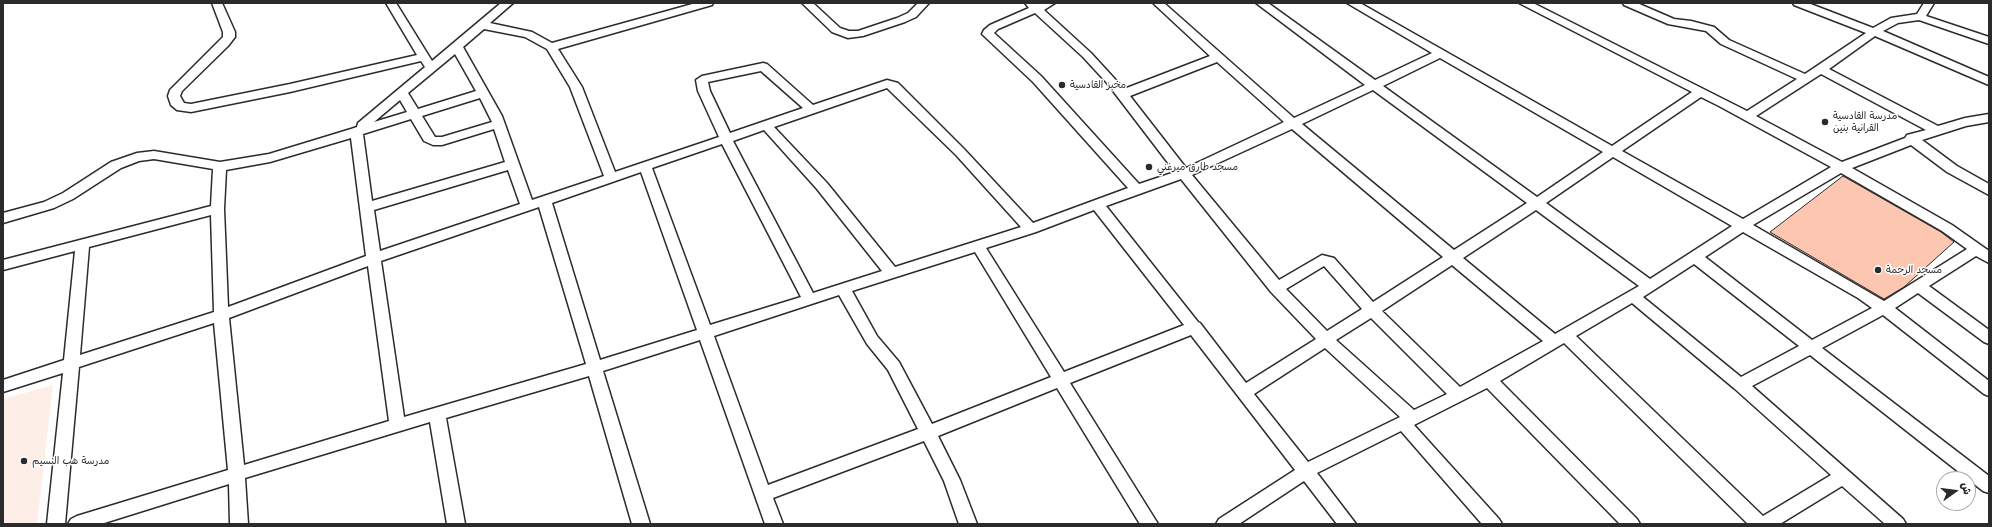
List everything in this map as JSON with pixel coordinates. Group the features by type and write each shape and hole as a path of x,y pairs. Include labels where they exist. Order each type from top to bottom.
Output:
{"street":[{"path":"217,3 229,32 229,37 224,44 176,90 174,96 177,105 181,107 191,108 246,97 424,57"},
{"path":"391,3 431,69"},
{"path":"356,131 403,94 508,3"},
{"path":"807,3 836,30 848,35 865,32 901,20 912,15 924,3"},
{"path":"1050,3 1034,6 994,27 988,32 988,34 1037,79 1137,190"},
{"path":"1158,3 1294,124 1451,257 1559,339 1760,524"},
{"path":"1261,3 1650,286"},
{"path":"1352,3 1863,294 1884,308 1989,390"},
{"path":"1524,3 1747,116 1842,167 1947,228 1989,258"},
{"path":"1628,3 1672,22 1691,24 1710,29 1725,42 1806,79"},
{"path":"1798,3 1874,32 1989,81"},
{"path":"1920,17 1929,3"},
{"path":"551,47 702,4"},
{"path":"1034,6 1087,55 1123,94 1184,174 1276,288 1408,421 1493,524"},
{"path":"1747,116 1806,79 1874,32 1895,20 1920,17 1989,40"},
{"path":"481,26 528,34 551,47 576,87 611,178"},
{"path":"457,47 484,93 499,124 527,205"},
{"path":"77,524 397,425 594,368 1031,229 1184,174 1294,124 1374,84 1440,54"},
{"path":"1123,94 1218,57"},
{"path":"810,300 726,139 701,82 704,79 763,67 812,110"},
{"path":"1821,69 1937,130"},
{"path":"3,386 221,314 527,205 766,126 887,84 894,86 960,152 1031,229"},
{"path":"1245,392 1451,257 1537,203 1700,92"},
{"path":"3,218 49,205 68,196 116,165 137,156 154,155 220,166 247,163 270,158 484,93"},
{"path":"403,94 428,138 433,142 442,141 499,124"},
{"path":"1225,524 1306,471 1489,380 1650,286 1742,226 1842,167 1911,138 1974,120 1989,118"},
{"path":"1974,120 1989,129"},
{"path":"766,126 822,186 892,273"},
{"path":"356,131 366,208 375,258 397,425"},
{"path":"1911,138 1952,169 1989,190"},
{"path":"366,208 512,164"},
{"path":"220,166 217,208 221,314 237,474 239,524"},
{"path":"645,166 707,332 774,524"},
{"path":"544,200 641,524"},
{"path":"1097,204 1347,524"},
{"path":"3,265 217,208"},
{"path":"56,524 83,243"},
{"path":"978,246 1149,524"},
{"path":"1740,385 1884,308 1977,249"},
{"path":"1695,257 1989,486"},
{"path":"1276,288 1322,260 1326,260 1372,310 1459,396"},
{"path":"1918,286 1989,338"},
{"path":"843,289 872,340 894,366 952,480 968,524"},
{"path":"1633,296 1740,385 1897,524"},
{"path":"763,494 928,432 1194,327"},
{"path":"1489,380 1631,524"},
{"path":"437,414 456,524"},
{"path":"1765,524 1844,476"}],"shaded area":[{"name":"مدرسة هب النسيم","path":"53,385 37,524 3,524 3,399"}],"building":[{"name":"مسجد الرحمة","path":"1843,176 1941,232 1954,242 1904,287 1884,299 1770,232"}],"place":[{"name":"مخبز القادسية","path":"1062,85"},
{"name":"مدرسة القادسية القرانية بنين","path":"1825,122"},
{"name":"مسجد طارق ميرغني","path":"1149,167"},
{"name":"مسجد الرحمة","path":"1878,270"},
{"name":"مدرسة هب النسيم","path":"24,461"}]}
